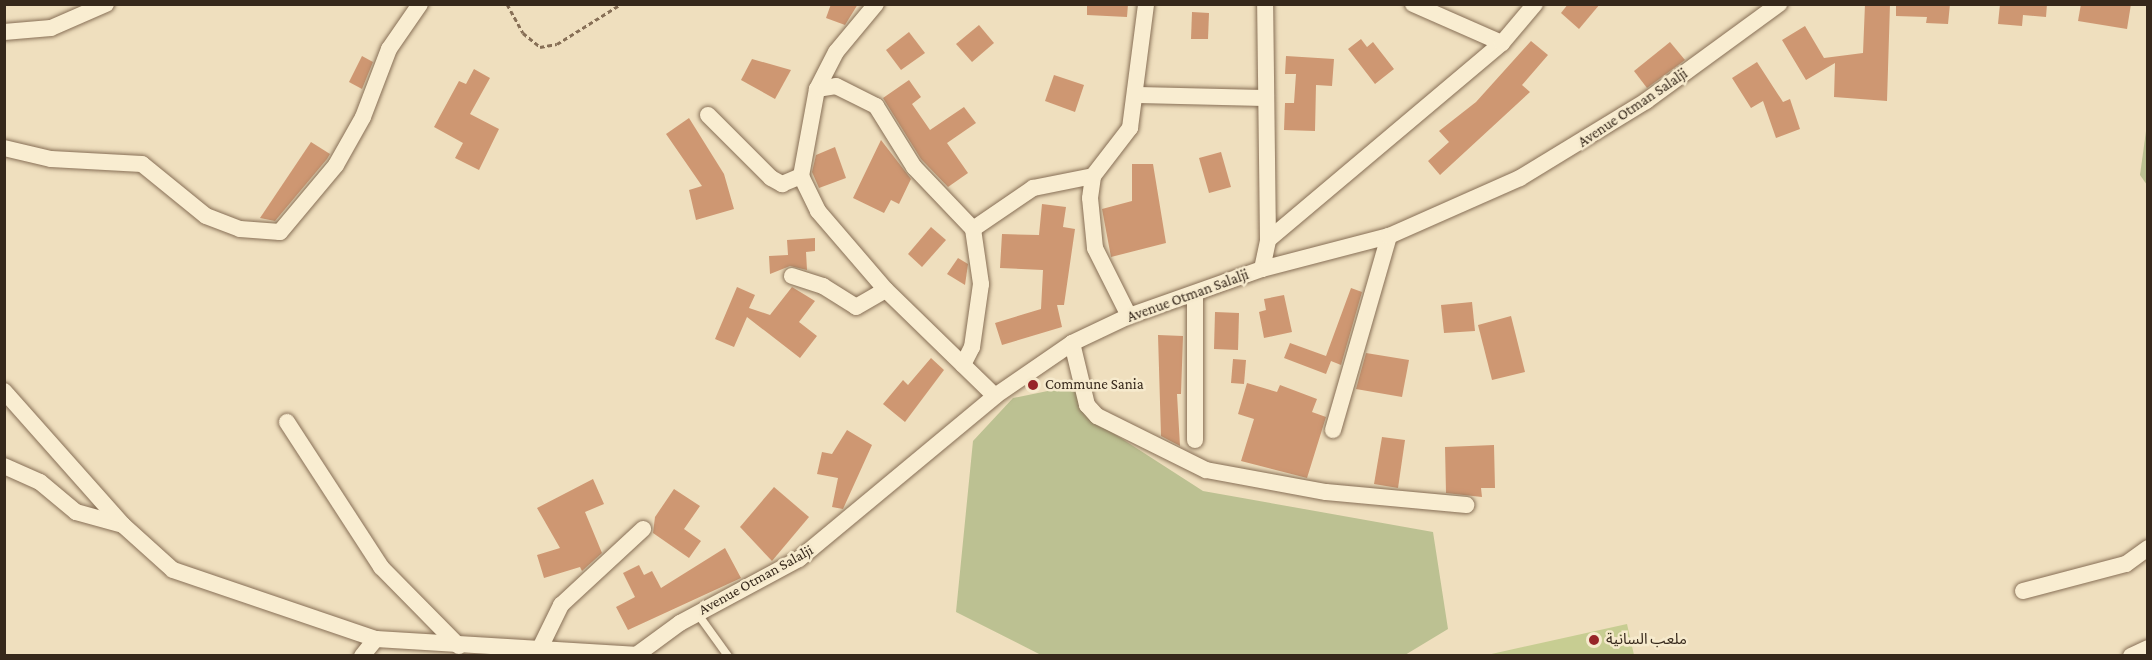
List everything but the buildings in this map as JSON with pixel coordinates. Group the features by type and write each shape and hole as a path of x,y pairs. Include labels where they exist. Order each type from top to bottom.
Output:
{"street":[{"path":"4,32 51,28 106,4"},
{"path":"4,148 51,159 142,164 206,216 240,229 280,232 336,165 389,49 420,4"},
{"path":"876,4 836,52 817,89 801,176 818,211 886,290 995,396"},
{"path":"1129,316 1095,248 1093,176 1130,128 1146,4"},
{"path":"1262,269 1268,240 1265,4"},
{"path":"1413,4 1502,43"},
{"path":"1268,240 1502,43 1535,4"},
{"name":"Avenue Otman Salalji","path":"635,655 697,613 799,559 995,396 1072,343 1129,316 1195,296 1262,269 1389,236 1520,178 1588,140 1779,4"},
{"path":"817,89 836,86 876,106 914,167 973,229 981,284 972,346 963,365"},
{"path":"1136,95 1266,98"},
{"path":"708,115 771,178 782,184 801,176"},
{"path":"973,229 1033,188 1093,176"},
{"path":"1333,430 1389,236"},
{"path":"792,276 823,286 856,307 886,290"},
{"path":"1195,296 1195,440"},
{"path":"1072,343 1087,405 1097,416 1206,470 1326,492 1466,505"},
{"path":"4,391 123,525 173,570 376,639 459,646 541,646 635,655"},
{"path":"287,422 381,567 459,646"},
{"path":"4,466 40,482 76,512 123,525"},
{"path":"541,646 561,605 643,529"},
{"path":"2023,591 2126,564 2148,548"},
{"path":"362,656 376,639"},
{"path":"2131,656 2148,648"}],"lane":[{"path":"697,613 728,656"}],"path":[{"path":"507,4 524,33 540,47 556,44 621,4"}],"green space":[{"path":"2147,124 2147,185 2140,175"},
{"path":"1077,385 1099,424 1203,491 1433,532 1448,629 1405,655 1043,656 956,612 973,441 1013,398"},
{"name":"ملعب السانية","path":"1627,624 1634,655 1487,655"}],"place":[{"name":"Commune Sania","path":"1033,385"},
{"name":"ملعب السانية","path":"1594,640"}]}
